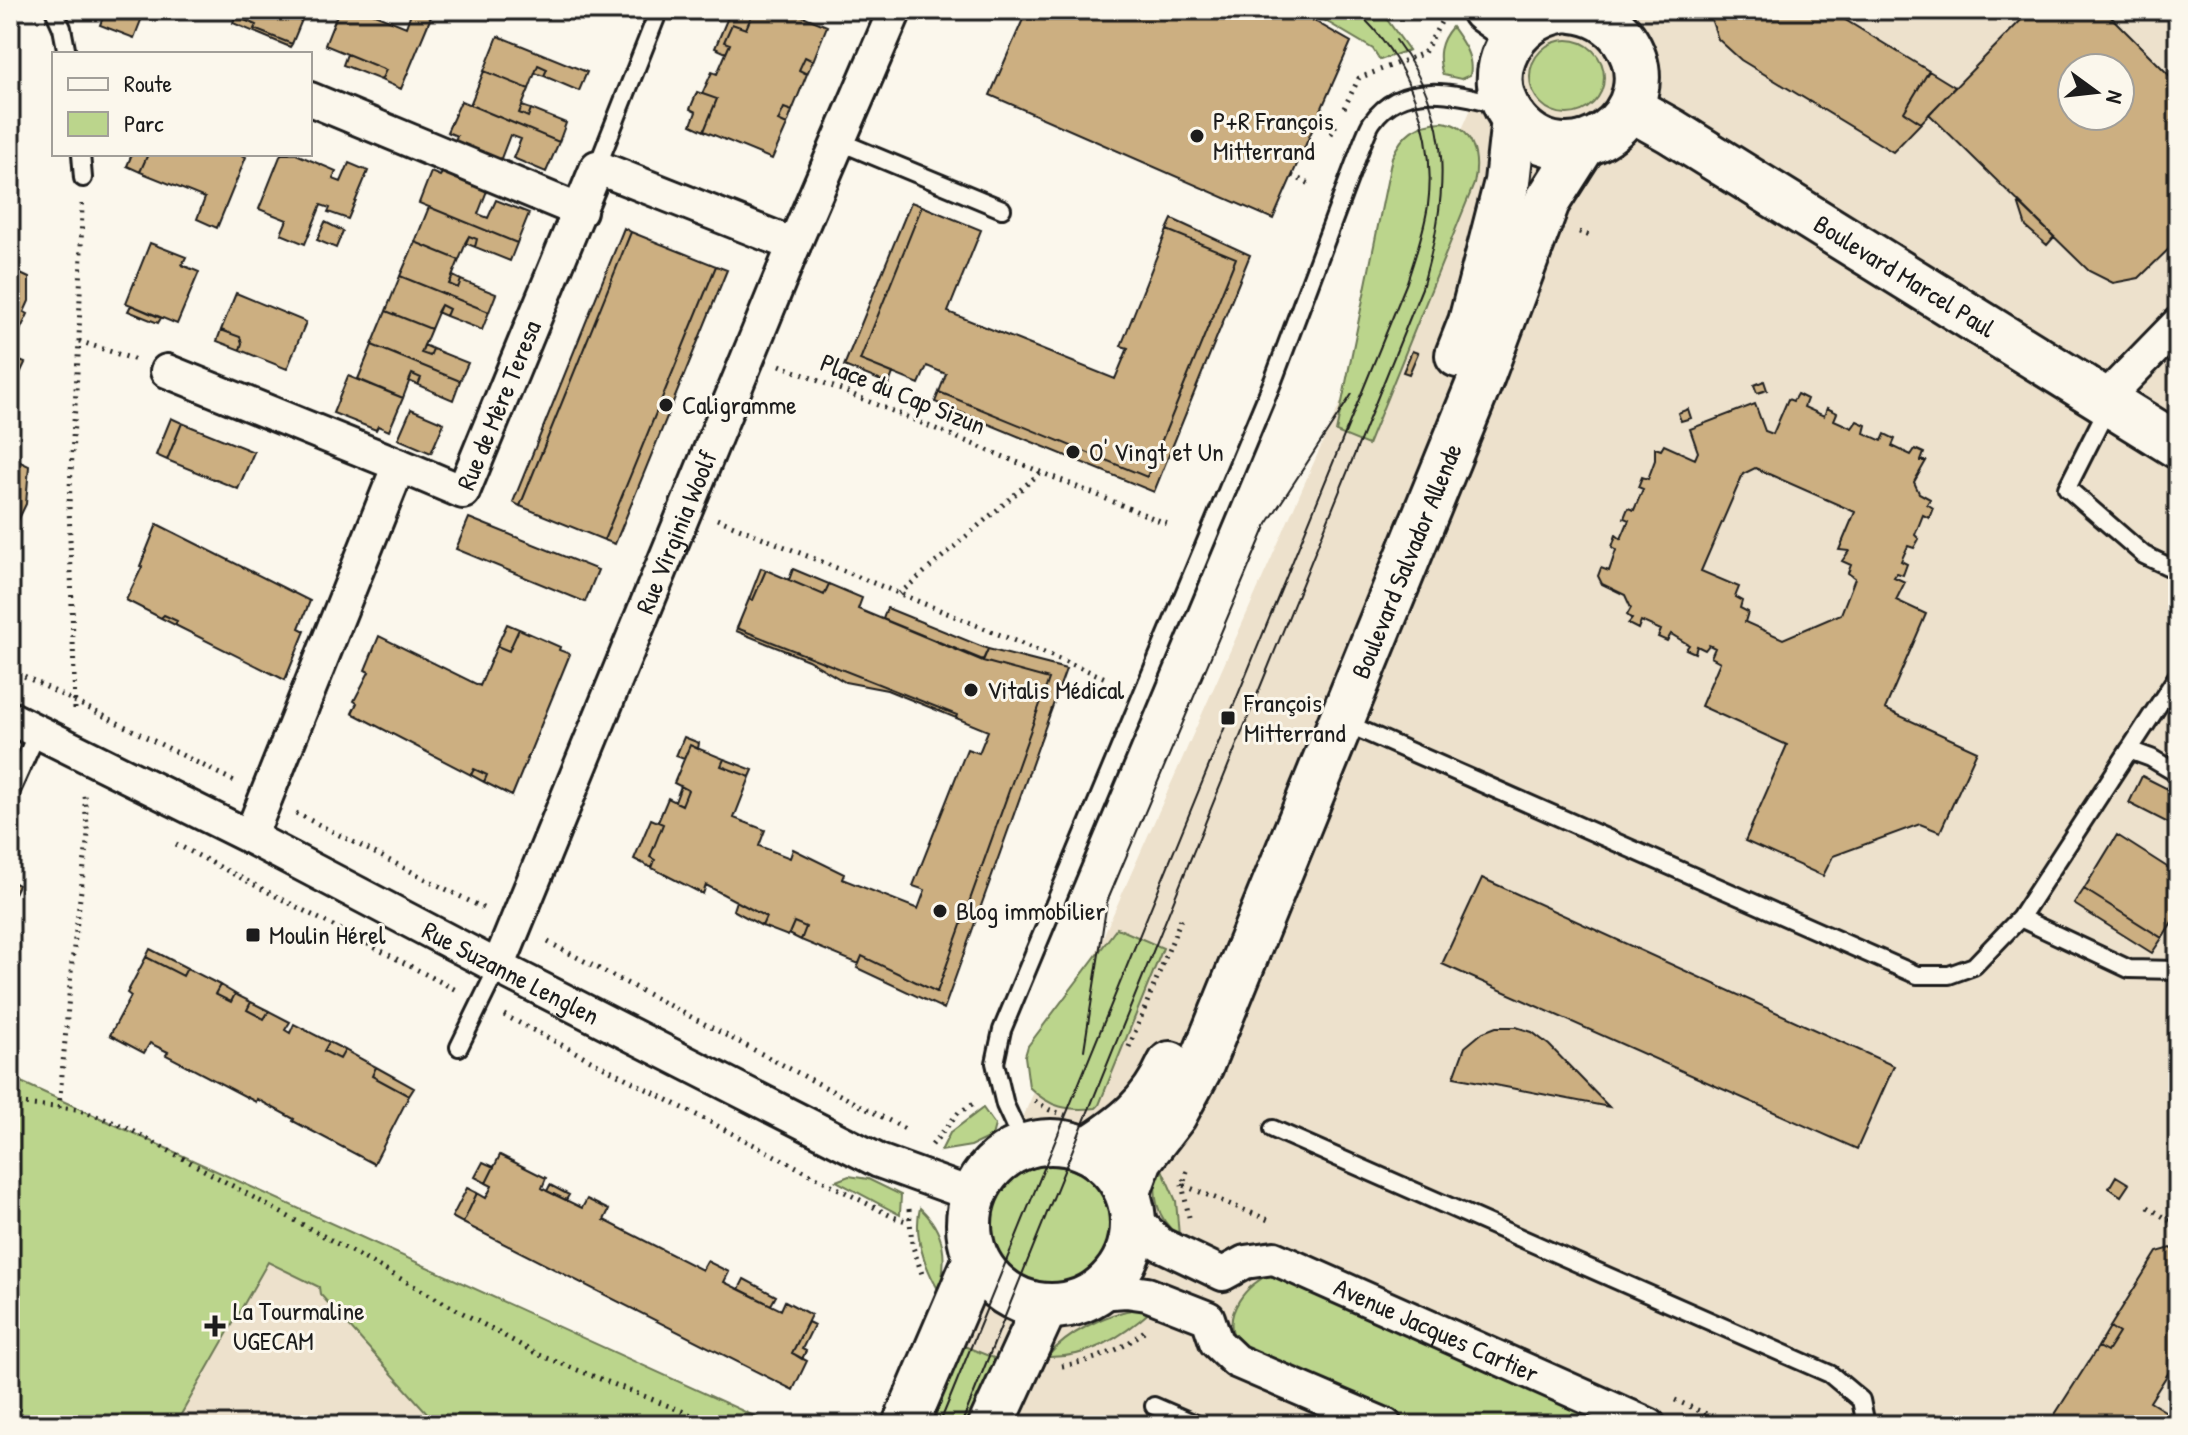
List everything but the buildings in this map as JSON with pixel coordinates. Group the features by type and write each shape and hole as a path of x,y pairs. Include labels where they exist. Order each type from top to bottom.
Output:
{"street":[{"name":"Rue Virginia Woolf","path":"498,967 794,245 895,10"},
{"path":"1500,22 1561,10"},
{"path":"1510,113 1528,133 1545,143 1565,146 1584,144 1608,134 1630,108 1636,80 1631,51 1621,35 1607,22 1573,10"},
{"name":"Boulevard Salvador Allende","path":"1081,1133 1115,1132 1147,1104 1168,1067 1471,322 1507,182 1510,113 1500,69 1506,50 1500,22"},
{"path":"312,100 580,211"},
{"name":"Boulevard Marcel Paul","path":"1630,108 2178,446"},
{"name":"Boulevard Salvador Allende","path":"1131,1205 1140,1159 1174,1115 1201,1065 1482,376 1547,202 1584,144"},
{"name":"Rue de Mère Teresa","path":"399,465 463,492 597,167"},
{"path":"597,167 794,245"},
{"path":"2107,402 2178,324"},
{"path":"167,371 399,465 250,837"},
{"name":"Rue Suzanne Lenglen","path":"24,725 250,837 879,1161 973,1195"},
{"path":"1131,1205 1130,1247 1118,1273 1097,1293 1072,1305 1045,1307 1013,1298 997,1288 976,1259 968,1227 973,1195 986,1174 1003,1157 1024,1146 1056,1142 1081,1133 1111,1168 1131,1205 1160,1244 1223,1274 1213,1288 1208,1318 1216,1342 1236,1361 1385,1425"},
{"name":"Avenue Jacques Cartier","path":"1223,1274 1245,1262 1274,1258 1649,1425"},
{"path":"905,1425 976,1259"},
{"path":"1097,1293 1126,1291 1147,1294 1208,1318"},
{"path":"991,1425 1045,1307"}],"lane":[{"path":"54,10 62,28 67,52"},
{"path":"597,167 659,10"},
{"path":"1024,1146 1005,1105 995,1063 1002,1030 1273,381 1372,122 1387,106 1417,94 1438,91 1510,113"},
{"path":"838,141 1002,209"},
{"path":"81,156 83,178"},
{"path":"2107,402 2067,488 2144,555 2178,571"},
{"path":"1341,721 1917,975 1949,975 1974,966 2020,918 2178,675"},
{"path":"10,793 21,767 24,725"},
{"path":"2129,750 2151,758 2178,774"},
{"path":"2020,918 2129,969 2178,970"},
{"path":"459,1047 498,967"},
{"path":"1273,1129 1830,1374 1861,1400 1866,1425"},
{"path":"1154,1406 1198,1425"}],"path":[{"path":"1292,176 1310,184"},
{"path":"75,699 69,504 79,341 83,178"},
{"path":"79,341 167,371"},
{"name":"Place du Cap Sizun","path":"750,353 1170,525"},
{"path":"899,594 1041,472"},
{"path":"687,507 1108,679"},
{"path":"10,669 238,783"},
{"path":"21,767 98,804"},
{"path":"294,812 485,909"},
{"path":"167,840 469,997"},
{"path":"59,1108 82,867"},
{"path":"1124,1058 1181,919"},
{"path":"548,942 912,1132"},
{"path":"499,1012 881,1211 909,1222"},
{"path":"1031,1097 1081,1133"},
{"path":"928,1153 959,1112 982,1099"},
{"path":"10,1103 77,1109 126,1127 537,1354 717,1425"},
{"path":"923,1136 935,1140"},
{"path":"1179,1177 1187,1199 1190,1223"},
{"path":"2148,1207 2178,1226"},
{"path":"909,1209 912,1244 924,1279"},
{"path":"1054,1367 1084,1362 1118,1349 1133,1341 1153,1322"}],"shaded area":[{"path":"1515,10 2178,10 2178,1425 886,1425"},
{"name":"La Tourmaline UGECAM","path":"10,1125 614,1425 10,1425"}],"green space":[{"path":"1307,10 1380,10 1409,50 1380,60 1373,49"},
{"path":"1452,27 1470,62 1470,75 1461,79 1443,75 1441,68 1442,44"},
{"path":"1567,40 1581,43 1593,51 1601,63 1604,77 1601,91 1593,103 1581,111 1567,114 1553,111 1541,103 1533,91 1530,77 1533,63 1541,51 1553,43"},
{"path":"1443,122 1462,130 1472,145 1476,164 1474,184 1368,445 1336,432 1392,157 1412,131"},
{"path":"1117,928 1163,948 1099,1105 1086,1109 1052,1104 1029,1087 1025,1056 1028,1046"},
{"name":"La Tourmaline UGECAM","path":"10,1077 774,1425 438,1425 320,1294 319,1287 268,1262 175,1425 10,1425"},
{"path":"983,1108 995,1125 992,1136 971,1146 941,1151 950,1133"},
{"path":"1160,1165 1176,1201 1179,1236 1165,1221 1157,1204 1156,1185"},
{"path":"1050,1166 1073,1170 1093,1184 1107,1204 1111,1227 1107,1250 1093,1270 1073,1284 1050,1288 1027,1284 1007,1270 993,1250 989,1227 993,1204 1007,1184 1027,1170"},
{"path":"849,1176 868,1179 901,1195 900,1215 836,1181"},
{"path":"920,1208 935,1226 942,1246 944,1257 939,1291 922,1251 918,1229"},
{"path":"1270,1274 1616,1425 1410,1425 1255,1357 1236,1340 1232,1330 1234,1310 1253,1284"},
{"path":"1137,1309 1152,1310 1104,1344 1077,1354 1047,1357 1065,1340 1088,1326"},
{"path":"954,1342 1004,1362 977,1425 921,1425"}],"tram line":[{"path":"939,1425 1407,282 1419,244 1428,205 1430,178 1423,125 1415,99 1390,50 1355,10"},
{"path":"961,1425 1422,288 1437,222 1441,160 1429,100 1396,40"},
{"path":"1084,1050 1107,902 1267,524 1352,394"}],"place":[{"name":"P+R François Mitterrand","path":"1197,136"},
{"name":"Caligramme","path":"666,405"},
{"name":"O' Vingt et Un","path":"1073,452"},
{"name":"Vitalis Médical","path":"971,690"},
{"name":"François Mitterrand","path":"1228,718"},
{"name":"Blog immobilier","path":"940,911"},
{"name":"Moulin Hérel","path":"253,935"},
{"name":"La Tourmaline UGECAM","path":"215,1326"}]}
